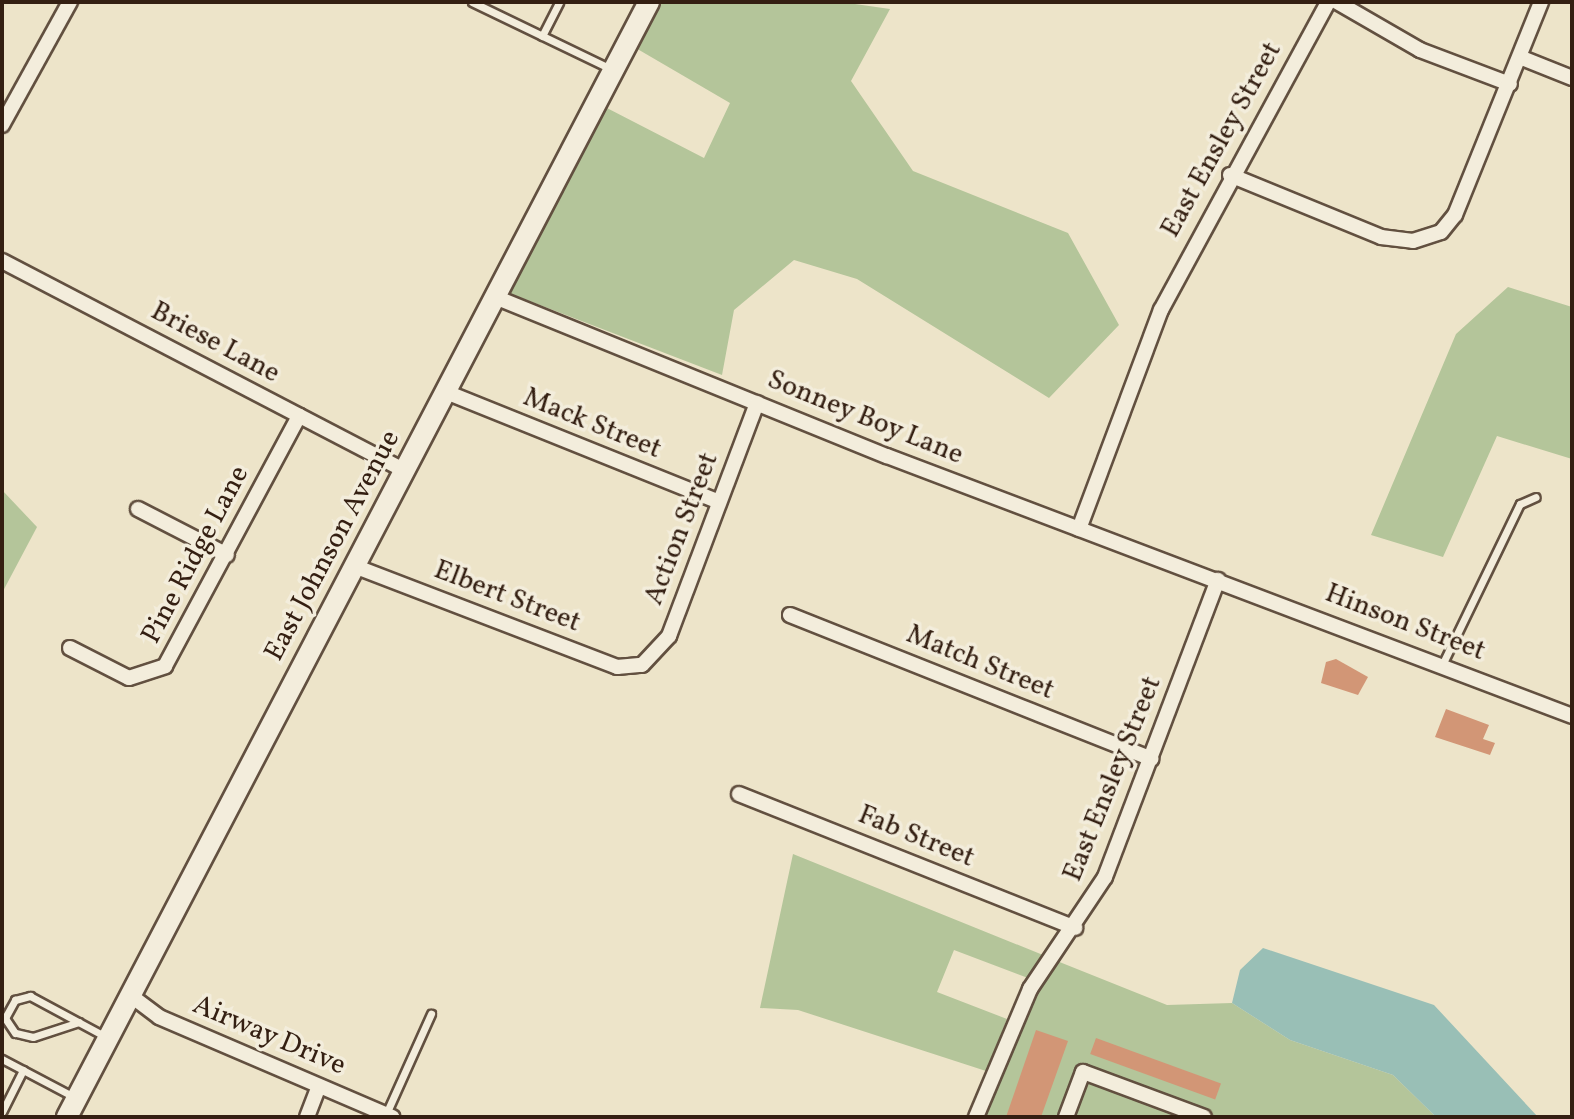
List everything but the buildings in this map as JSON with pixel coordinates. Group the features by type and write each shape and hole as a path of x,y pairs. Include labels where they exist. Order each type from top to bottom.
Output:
{"main road":[{"name":"East Johnson Avenue","path":"67,1117 649,2"}],"street":[{"path":"2,125 70,2"},
{"name":"East Ensley Street","path":"1079,529 1161,310 1230,175 1328,2"},
{"path":"1337,2 1420,50 1510,84"},
{"path":"1230,175 1381,237 1429,238 1455,215 1522,58 1541,2"},
{"path":"1522,58 1572,78"},
{"name":"Briese Lane","path":"2,261 404,470"},
{"name":"Sonney Boy Lane","path":"495,297 757,403 1218,580"},
{"name":"Mack Street","path":"446,392 719,502"},
{"name":"Action Street","path":"642,665 669,636 757,403"},
{"name":"Pine Ridge Lane","path":"70,648 117,675 155,673 173,657 299,416"},
{"path":"138,509 227,555"},
{"name":"Elbert Street","path":"354,566 617,667 642,665"},
{"name":"East Ensley Street","path":"976,1117 1030,989 1075,928 1105,877 1218,580"},
{"name":"Hinson Street","path":"1218,580 1572,716"},
{"name":"Match Street","path":"790,615 1151,759"},
{"name":"Fab Street","path":"739,794 1075,928"},
{"name":"Airway Drive","path":"130,995 159,1017 389,1116"},
{"path":"1066,1117 1083,1072 1204,1117"},
{"path":"307,1117 319,1086"}],"lane":[{"path":"472,2 613,70"},
{"path":"542,36 559,2"},
{"path":"1442,665 1520,504 1536,497"},
{"path":"79,1022 33,1037 15,1033 5,1018 15,1000 30,996 79,1022 108,1038"},
{"path":"389,1116 431,1014"},
{"path":"2,1059 77,1098"},
{"path":"2,1112 23,1070"}],"green space":[{"path":"658,2 841,2 890,9 851,81 913,171 1068,233 1119,325 1049,398 857,279 794,260 734,310 722,375 506,292 603,106 704,158 730,103 634,47"},
{"path":"1508,287 1572,307 1572,459 1497,436 1443,557 1371,535 1456,334"},
{"path":"2,490 37,527 2,593"},
{"path":"793,854 1043,955 1028,978 954,950 937,992 1007,1019 986,1071 798,1010 760,1008"},
{"path":"1057,961 1167,1005 1232,1003 1290,1040 1393,1075 1436,1117 985,1117 1022,1021"}],"water":[{"path":"1263,948 1434,1005 1538,1117 1436,1117 1393,1075 1290,1040 1232,1003 1240,970"}]}
